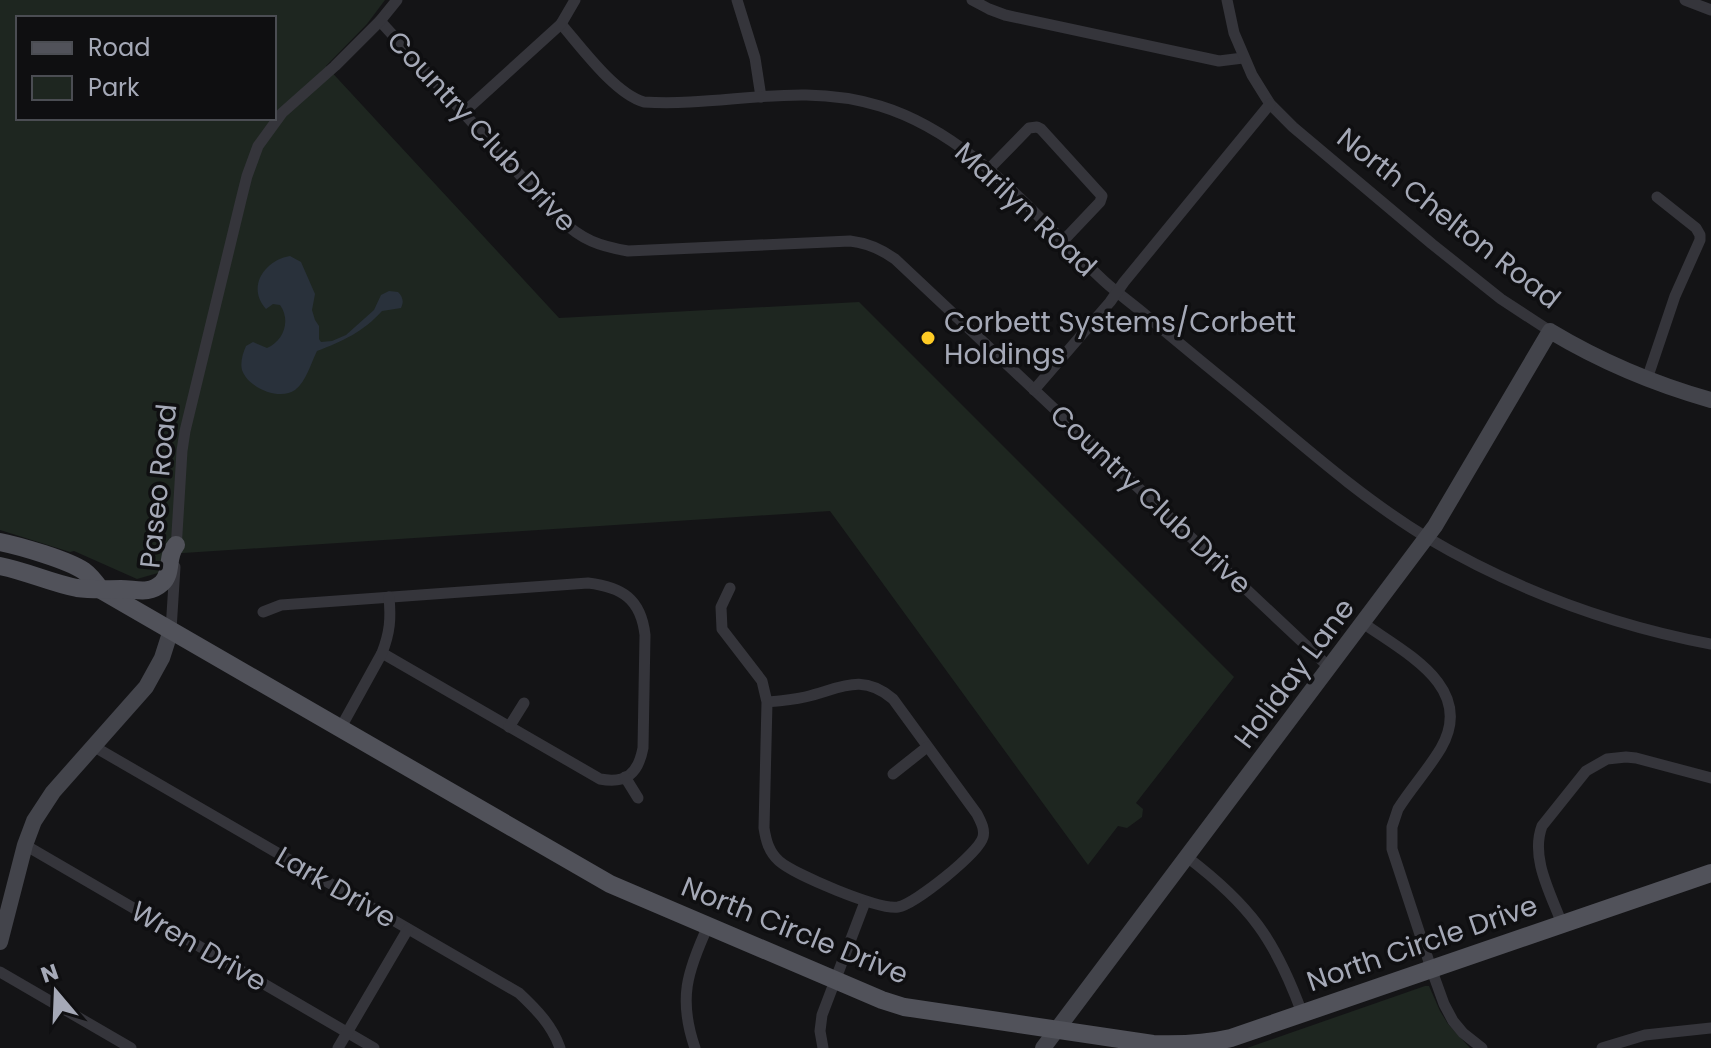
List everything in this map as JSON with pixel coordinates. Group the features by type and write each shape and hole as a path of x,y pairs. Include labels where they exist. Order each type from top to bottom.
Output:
{"main road":[{"name":"North Circle Drive","path":"0,542 77,567 92,578 101,590"},
{"path":"101,590 140,592 157,587 168,575 170,551 176,545"},
{"name":"North Circle Drive","path":"0,566 77,587 101,590 610,884 904,1007 1153,1044 1206,1043 1231,1038 1711,873"}],"street":[{"name":"Paseo Road","path":"0,942 34,821 45,803 146,687 162,658 171,630 185,431 254,154 282,113 335,66 397,0"},
{"path":"463,113 561,24 575,0"},
{"path":"737,0 755,58 761,97"},
{"path":"972,0 1005,15 1219,61 1243,58"},
{"name":"North Chelton Road","path":"1227,0 1243,58 1270,104 1432,244 1501,299 1550,331 1595,356 1647,379 1711,400"},
{"path":"1685,0 1711,10"},
{"name":"Country Club Drive","path":"380,21 560,219 590,241 628,251 850,241 873,246 895,259 1330,668"},
{"name":"Marilyn Road","path":"561,24 620,90 636,100 656,103 810,93 879,106 937,131 967,150 1117,291 1342,477 1427,537 1555,600 1611,620 1711,644"},
{"path":"1034,390 1270,104"},
{"path":"988,170 1029,128 1041,129 1102,196 1100,202 1063,241"},
{"path":"1647,379 1675,296 1700,240 1696,228 1657,197"},
{"name":"Holiday Lane","path":"1043,1048 1427,537 1550,331"},
{"path":"263,612 281,605 389,597 588,583 611,587 628,596 644,624 643,748 638,766 617,780 600,779 382,653"},
{"path":"730,588 721,607 722,629 762,681 767,702 764,828 768,847 779,861 788,868 865,902 896,907 915,900 971,855 989,836 977,814 893,699 873,686 853,684 806,697 767,702"},
{"path":"340,729 382,653 390,625 389,597"},
{"path":"1363,623 1431,673 1445,691 1449,702 1451,724 1448,734 1398,809 1391,838 1397,866 1444,1004 1463,1033 1482,1048"},
{"path":"509,727 524,703"},
{"name":"Lark Drive","path":"93,746 519,993 546,1020 560,1048"},
{"path":"893,774 927,747"},
{"path":"1562,924 1538,854 1539,835 1542,826 1586,771 1607,759 1626,757 1711,778"},
{"path":"625,777 638,798"},
{"name":"Wren Drive","path":"25,845 374,1048"},
{"path":"1187,857 1224,886 1264,933 1286,970 1302,1013"},
{"path":"823,1048 820,1031 822,1015 865,902"},
{"path":"695,1048 687,1018 687,979 708,926"},
{"path":"338,1048 408,929"},
{"path":"0,972 131,1048"},
{"path":"1602,1048 1645,1035 1711,1028"}],"green space":[{"path":"0,0 385,0 367,24 326,66 559,318 859,302 1234,677 1136,803 1143,809 1142,817 1127,828 1118,826 1088,865 830,511 168,554 165,571 137,579 74,551 0,530"},
{"path":"1429,986 1448,1024 1470,1048 1247,1048"}],"shaded area":[{"path":"290,256 301,262 315,294 312,310 319,326 321,342 346,335 374,310 381,295 389,291 398,292 403,302 401,308 382,311 352,335 317,351 299,387 281,394 257,387 245,376 241,364 246,346 253,342 267,348 278,340 284,330 285,317 280,305 273,304 266,309 260,301 258,284 266,269"}],"place":[{"name":"Corbett Systems/Corbett Holdings","path":"928,338"}]}
